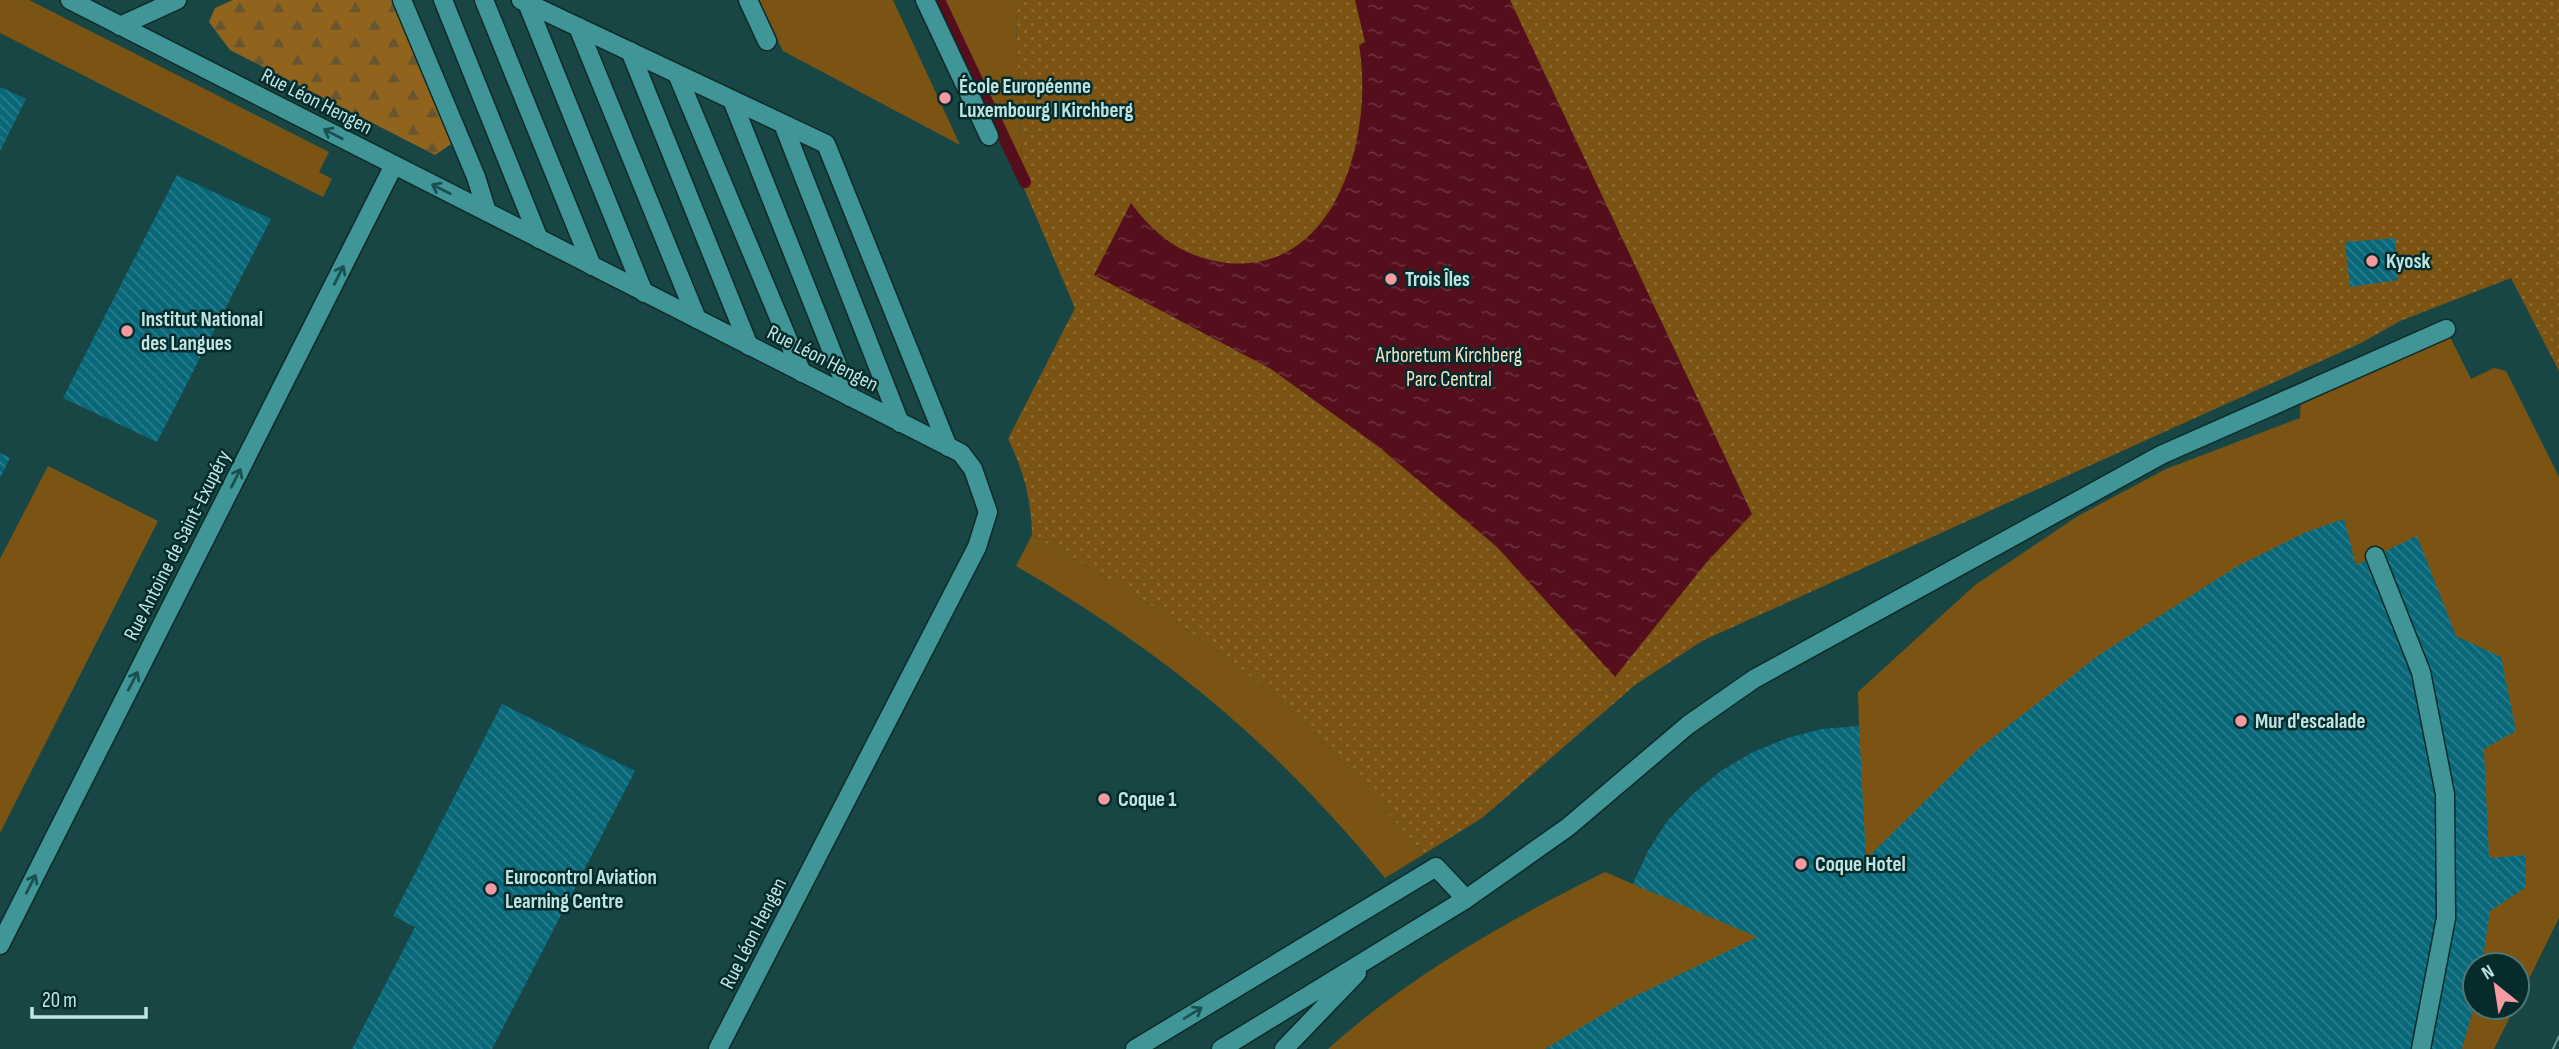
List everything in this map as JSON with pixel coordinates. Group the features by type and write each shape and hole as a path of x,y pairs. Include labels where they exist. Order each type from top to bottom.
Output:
{"street":[{"name":"Rue Léon Hengen","path":"70,0 954,450 973,469 988,513 977,547 718,1049"},
{"path":"120,26 177,0"},
{"path":"402,0 476,177 486,212"},
{"path":"443,0 539,239"},
{"path":"484,0 592,266"},
{"path":"748,0 767,41"},
{"path":"925,0 989,136"},
{"path":"524,2 826,144 954,450"},
{"path":"524,2 644,293"},
{"path":"578,27 696,319"},
{"path":"629,51 749,346"},
{"path":"677,74 802,373"},
{"path":"732,100 850,397"},
{"path":"783,124 900,423"},
{"name":"Rue Antoine de Saint-Exupéry","path":"0,945 394,165"},
{"path":"1221,1049 1466,899 1568,827 1688,725 1754,679 2161,455 2446,330"},
{"path":"2375,556 2421,672 2445,794 2446,918 2421,1049"},
{"path":"1135,1049 1359,911 1436,867 1466,899"},
{"path":"1284,1049 1376,954"}],"green space":[{"path":"0,0 29,0 329,152 319,172 332,179 323,197 0,33"},
{"path":"233,0 392,0 454,142 435,155 230,50 209,22 215,8"},
{"path":"758,0 893,0 960,145 783,51"},
{"path":"940,0 1019,0 1016,20 1023,186"},
{"name":"Arboretum Kirchberg Parc Central","path":"1019,0 2559,0 2559,371 2511,278 2400,321 2361,343 1702,641 1635,685 1482,818 1424,854 1330,749 1268,691 1212,647 1154,607 1032,535 1026,486 1008,439 1075,308 1023,186 1016,20"},
{"path":"2446,329 2471,379 2494,368 2506,371 2559,477 2559,918 2531,975 2531,951 2461,951 2461,1021 2508,1021 2494,1049 1328,1049 1359,1022 1426,973 1532,910 1605,872 1633,884 1651,849 1672,819 1696,793 1722,771 1751,754 1784,741 1820,731 1859,726 1858,692 1975,585 2078,516 2166,469 2300,418 2301,391"},
{"path":"48,466 158,521 0,833 0,559"},
{"path":"1032,535 1154,607 1212,647 1268,691 1330,749 1424,854 1385,878 1301,784 1216,704 1122,633 1016,566"}],"water":[{"path":"1355,0 1510,0 1752,514 1706,563 1615,677 1497,547 1379,447 1271,369 1094,275 1131,203 1161,236 1173,244 1198,256 1227,263 1265,260 1297,246 1322,222 1341,190 1353,155 1360,117 1362,80 1359,45 1365,42"}],"building":[{"path":"0,87 26,99 0,151"},
{"path":"177,175 271,219 157,442 63,398"},
{"name":"Kyosk","path":"2395,238 2398,280 2350,287 2345,242"},
{"path":"0,453 10,458 0,478"},
{"path":"2344,519 2356,565 2417,536 2456,636 2501,657 2516,731 2484,749 2489,858 2526,855 2525,888 2490,911 2484,951 2461,951 2461,1021 2470,1021 2462,1049 1545,1049 1625,1001 1757,937 1633,884 1648,851 1668,820 1693,794 1721,771 1753,752 1787,738 1822,729 1859,726 1866,859 1976,751 2099,655 2236,567 2306,532"},
{"name":"Eurocontrol Aviation Learning Centre","path":"502,704 635,771 492,1049 352,1049 415,927 393,916"}],"waterway":[{"path":"939,0 1025,182"}],"tram line":[{"path":"2553,1049 2559,1036"}],"place":[{"name":"École Européenne Luxembourg I Kirchberg","path":"945,98"},
{"name":"Kyosk","path":"2372,261"},
{"name":"Trois Îles","path":"1391,279"},
{"name":"Institut National des Langues","path":"127,331"},
{"name":"Mur d'escalade","path":"2241,721"},
{"name":"Coque 1","path":"1104,799"},
{"name":"Coque Hotel","path":"1801,864"},
{"name":"Eurocontrol Aviation Learning Centre","path":"491,889"}]}
